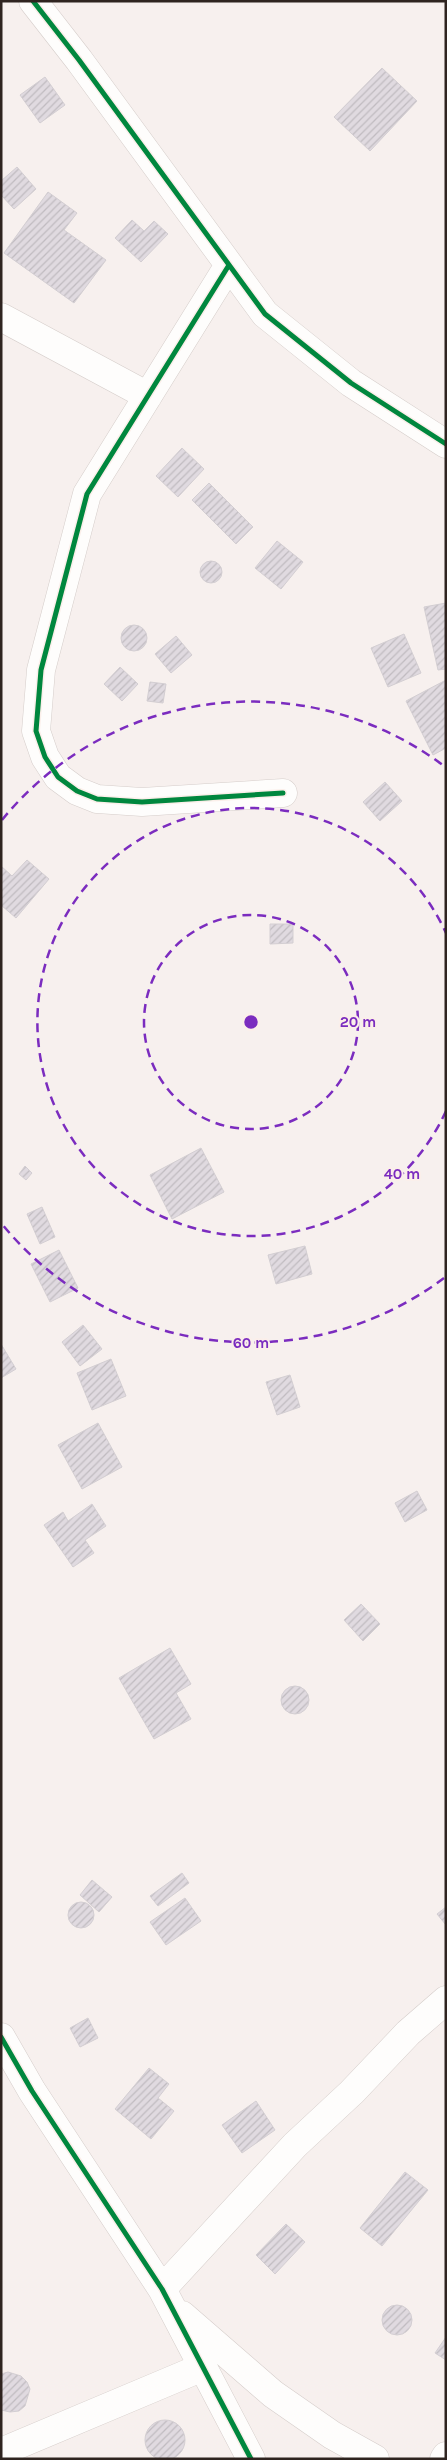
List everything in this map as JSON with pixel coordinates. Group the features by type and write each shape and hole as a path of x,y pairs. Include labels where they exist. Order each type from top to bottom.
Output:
{"street":[{"path":"33,1 79,60 265,314 351,383 446,444"},
{"path":"229,265 87,494 41,670 36,731 45,757 58,777 77,791 98,799 142,802 283,793"},
{"path":"1,317 148,396"},
{"path":"164,2295 295,2145 352,2092 408,2033 446,2000"},
{"path":"1,2037 32,2091 164,2295 251,2459"},
{"path":"164,2295 273,2394 332,2435 375,2459"},
{"path":"1,2452 203,2367"}],"building":[{"path":"382,68 417,101 370,151 334,117"},
{"path":"45,77 65,105 40,123 20,95"},
{"path":"17,167 36,189 14,209 1,195 1,181"},
{"path":"48,192 77,213 64,230 106,260 74,303 4,253"},
{"path":"132,220 144,231 154,221 168,234 141,262 115,238"},
{"path":"182,448 204,469 178,497 156,476"},
{"path":"209,483 253,527 236,544 192,500"},
{"path":"277,541 303,562 281,589 255,568"},
{"path":"211,561 219,564 222,572 219,580 211,583 203,580 200,572 203,564"},
{"path":"446,603 446,669 438,670 424,607"},
{"path":"134,625 143,629 147,638 143,647 134,651 125,647 121,638 125,629"},
{"path":"404,634 421,673 388,687 371,648"},
{"path":"176,636 192,655 171,673 155,654"},
{"path":"120,667 138,684 122,701 104,684"},
{"path":"446,680 446,748 433,755 406,701"},
{"path":"150,682 166,684 163,703 147,701"},
{"path":"385,782 402,801 380,821 363,802"},
{"path":"27,860 49,879 16,918 1,905 1,866 12,876"},
{"path":"270,924 293,924 293,943 270,944"},
{"path":"201,1148 224,1192 172,1219 150,1175"},
{"path":"25,1166 32,1173 26,1180 19,1174"},
{"path":"42,1207 55,1237 40,1244 27,1214"},
{"path":"305,1246 312,1274 276,1284 268,1255"},
{"path":"59,1250 78,1288 50,1302 31,1264"},
{"path":"83,1325 102,1349 80,1366 62,1342"},
{"path":"1,1344 16,1369 1,1378"},
{"path":"111,1359 126,1396 92,1410 77,1373"},
{"path":"290,1375 300,1407 277,1415 266,1382"},
{"path":"98,1423 122,1467 82,1489 58,1445"},
{"path":"417,1491 427,1510 405,1522 395,1503"},
{"path":"92,1504 106,1526 85,1540 94,1553 73,1567 44,1525 63,1512 68,1521"},
{"path":"361,1604 380,1624 363,1641 344,1620"},
{"path":"170,1648 191,1684 176,1693 191,1719 154,1739 119,1678"},
{"path":"295,1686 305,1690 309,1700 305,1710 295,1714 285,1710 281,1700 285,1690"},
{"path":"182,1873 189,1883 158,1906 150,1896"},
{"path":"92,1880 112,1897 99,1912 80,1895"},
{"path":"185,1898 201,1921 166,1945 150,1922"},
{"path":"81,1902 90,1906 94,1915 90,1924 81,1928 72,1924 68,1915 72,1906"},
{"path":"446,1907 446,1925 437,1914"},
{"path":"88,2018 98,2038 80,2047 70,2028"},
{"path":"149,2068 169,2084 158,2098 174,2111 151,2139 115,2109"},
{"path":"256,2101 275,2130 242,2153 222,2125"},
{"path":"405,2172 428,2190 382,2246 360,2228"},
{"path":"286,2224 305,2242 275,2274 256,2255"},
{"path":"397,2305 407,2310 412,2320 407,2330 397,2335 387,2330 382,2320 387,2310"},
{"path":"446,2337 446,2360 435,2353"},
{"path":"8,2372 21,2376 27,2382 30,2389 25,2406 19,2411 1,2410 1,2374"},
{"path":"169,2420 176,2423 182,2429 185,2440 184,2448 176,2457 169,2460 161,2460 154,2457 146,2448 145,2436 148,2429 157,2421"}],"cycle path":[{"path":"33,1 79,60 265,314 351,383 446,444"},
{"path":"229,265 87,494 41,670 36,731 45,757 58,777 77,791 97,799 142,802 283,793"},
{"path":"1,2037 32,2091 162,2289 251,2459"}]}
